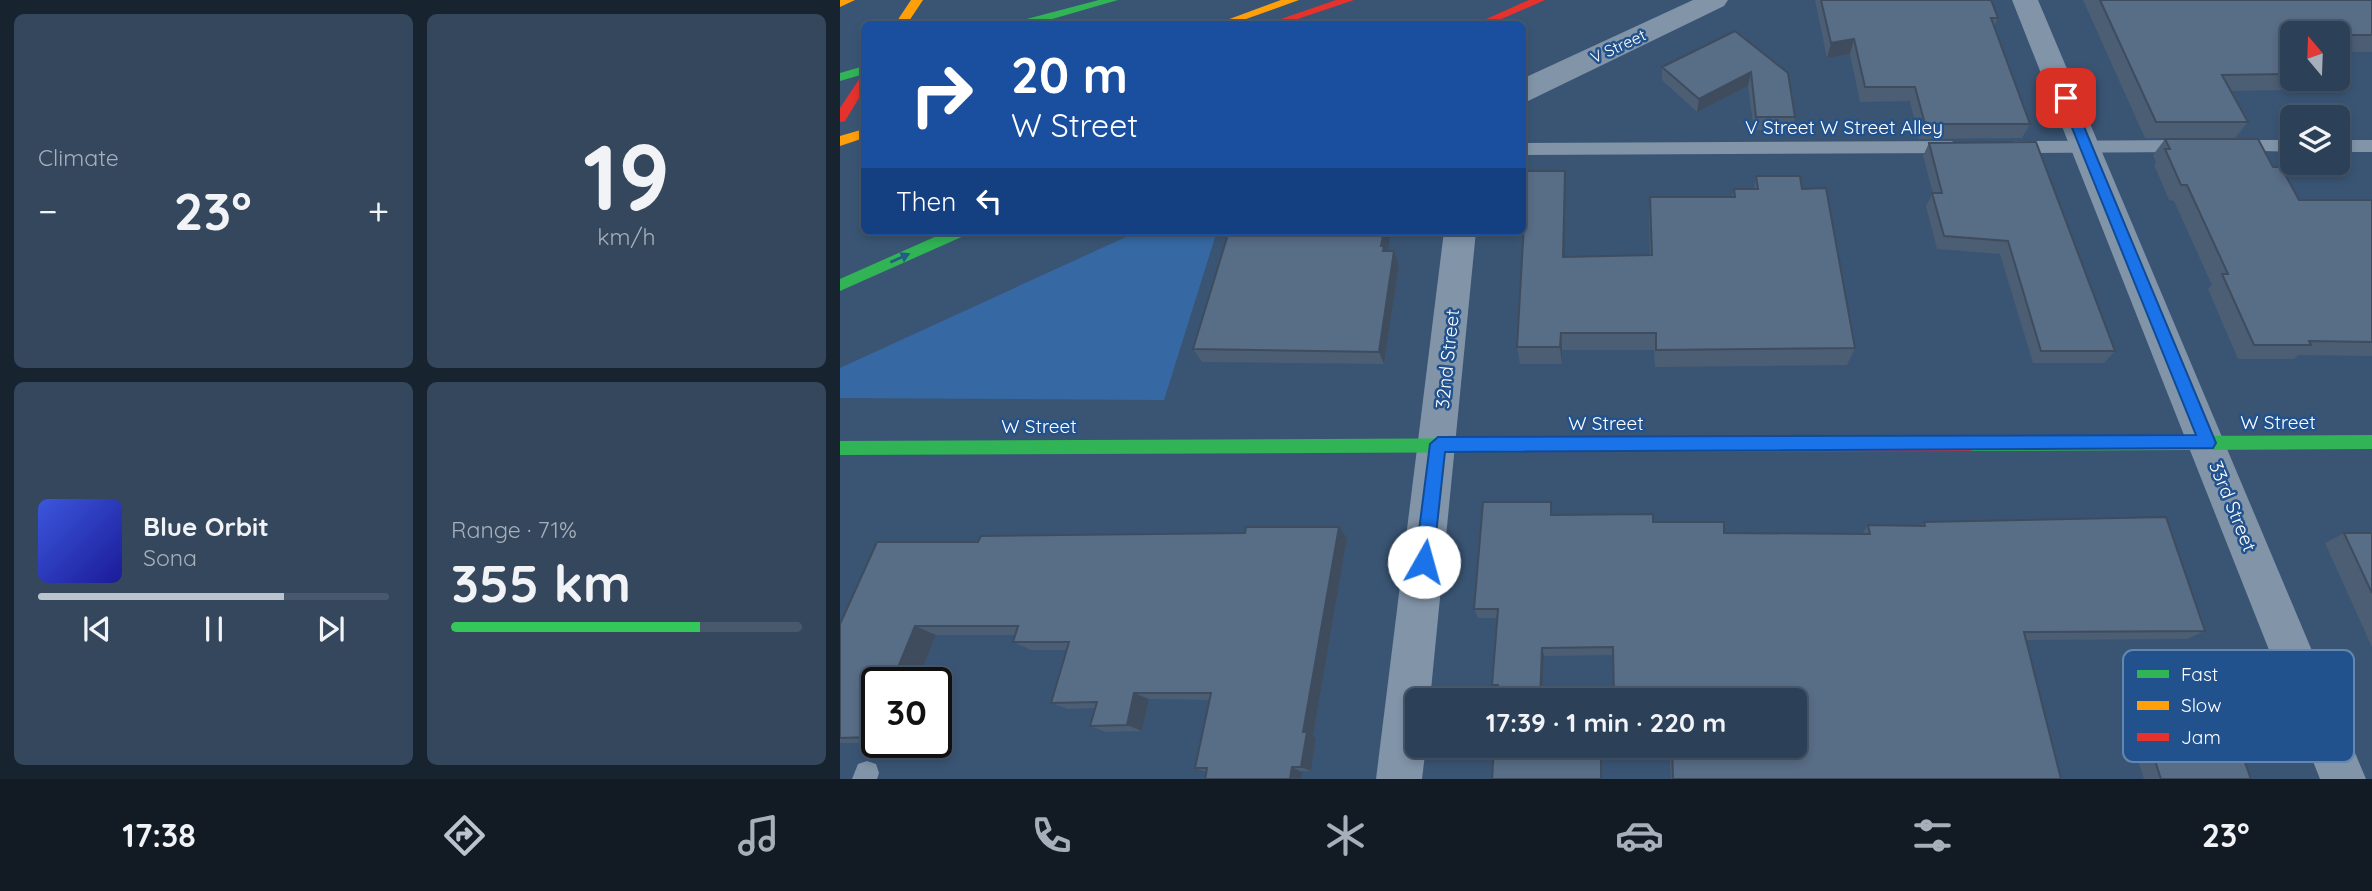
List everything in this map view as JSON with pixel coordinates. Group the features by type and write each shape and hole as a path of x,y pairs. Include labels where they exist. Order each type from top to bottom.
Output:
{"main road":[{"path":"840,3 849,0"},
{"path":"903,21 917,0"},
{"path":"1015,21 1076,0"},
{"path":"1034,21 1112,0"},
{"path":"1231,21 1293,0"},
{"path":"1282,21 1348,0"},
{"path":"1488,21 1539,0"},
{"path":"840,78 861,71"},
{"path":"840,118 861,86"},
{"path":"840,141 861,135"},
{"path":"840,285 952,235"},
{"name":"W Street","path":"840,448 2372,442"}],"street":[{"name":"V Street","path":"1526,91 1715,0"},
{"name":"33rd Street","path":"2025,0 2291,650"},
{"name":"32nd Street","path":"1399,779 1460,235"},
{"name":"33rd Street","path":"2336,762 2343,779"}],"lane":[{"path":"2001,147 2196,146"},
{"path":"2223,146 2280,146"},
{"path":"2350,146 2372,146"},
{"name":"V Street W Street Alley","path":"1526,149 1973,147"}],"shaded area":[{"path":"1130,235 1216,235 1164,400 840,398 840,368"}],"building":[{"path":"1821,0 1991,0 1998,18 1991,18 2030,124 1925,124 1915,87 1865,87 1854,39 1831,43"},
{"path":"2100,0 2372,0 2372,35 2350,35 2350,21 2280,21 2280,74 2222,75 2248,122 2156,122"},
{"path":"1735,31 1788,73 1795,117 1756,117 1751,72 1699,99 1662,67"},
{"path":"2165,139 2258,139 2273,167 2280,167 2280,175 2285,175 2299,200 2372,200 2372,342 2309,341 2311,345 2254,345 2222,274 2228,274 2187,185 2181,185 2165,149 2170,149"},
{"path":"2036,142 2115,351 2041,351 2008,241 1944,236 1932,193 1942,193 1929,143"},
{"path":"1527,171 1565,171 1563,257 1652,255 1650,197 1735,197 1734,189 1758,189 1756,176 1800,176 1802,189 1826,188 1855,348 1656,350 1656,333 1561,333 1560,347 1517,347 1523,235 1526,235"},
{"path":"1228,235 1383,235 1383,251 1394,251 1379,352 1193,349"},
{"path":"1483,502 1551,502 1551,515 1653,514 1653,522 1724,522 1724,533 1870,534 1868,525 1925,526 1924,522 2166,517 2205,631 2024,632 2061,779 1673,779 1672,758 1807,758 1807,688 1614,688 1613,647 1542,648 1540,688 1498,688 1498,685 1492,685 1498,609 1474,609"},
{"path":"1246,527 1339,527 1303,732 1307,732 1301,767 1292,767 1290,779 1205,779 1207,768 1195,768 1211,693 1134,693 1127,725 1090,726 1097,702 1051,703 1069,642 1013,642 1018,626 915,626 898,667 861,667 861,737 840,738 840,624 877,542 978,542 981,536 1245,533"},
{"path":"2344,533 2372,533 2372,593"},
{"path":"1493,758 1601,758 1601,779 1492,779"},
{"path":"2155,762 2245,762 2251,779 2161,779"}],"traffic: fast":[{"path":"1034,21 1112,0"},
{"path":"840,77 861,71"},
{"path":"840,285 952,235"},
{"path":"1970,444 2372,442"},
{"path":"840,448 1549,445"}],"traffic: slow":[{"path":"840,3 849,0"},
{"path":"903,21 917,0"},
{"path":"1231,21 1293,0"},
{"path":"840,141 861,135"}],"traffic: jam":[{"path":"1282,21 1348,0"},
{"path":"1488,21 1539,0"},
{"path":"840,118 861,86"},
{"path":"1549,445 1970,444"}],"route":[{"path":"1424,562 1438,444 2208,443 2066,98"}]}
